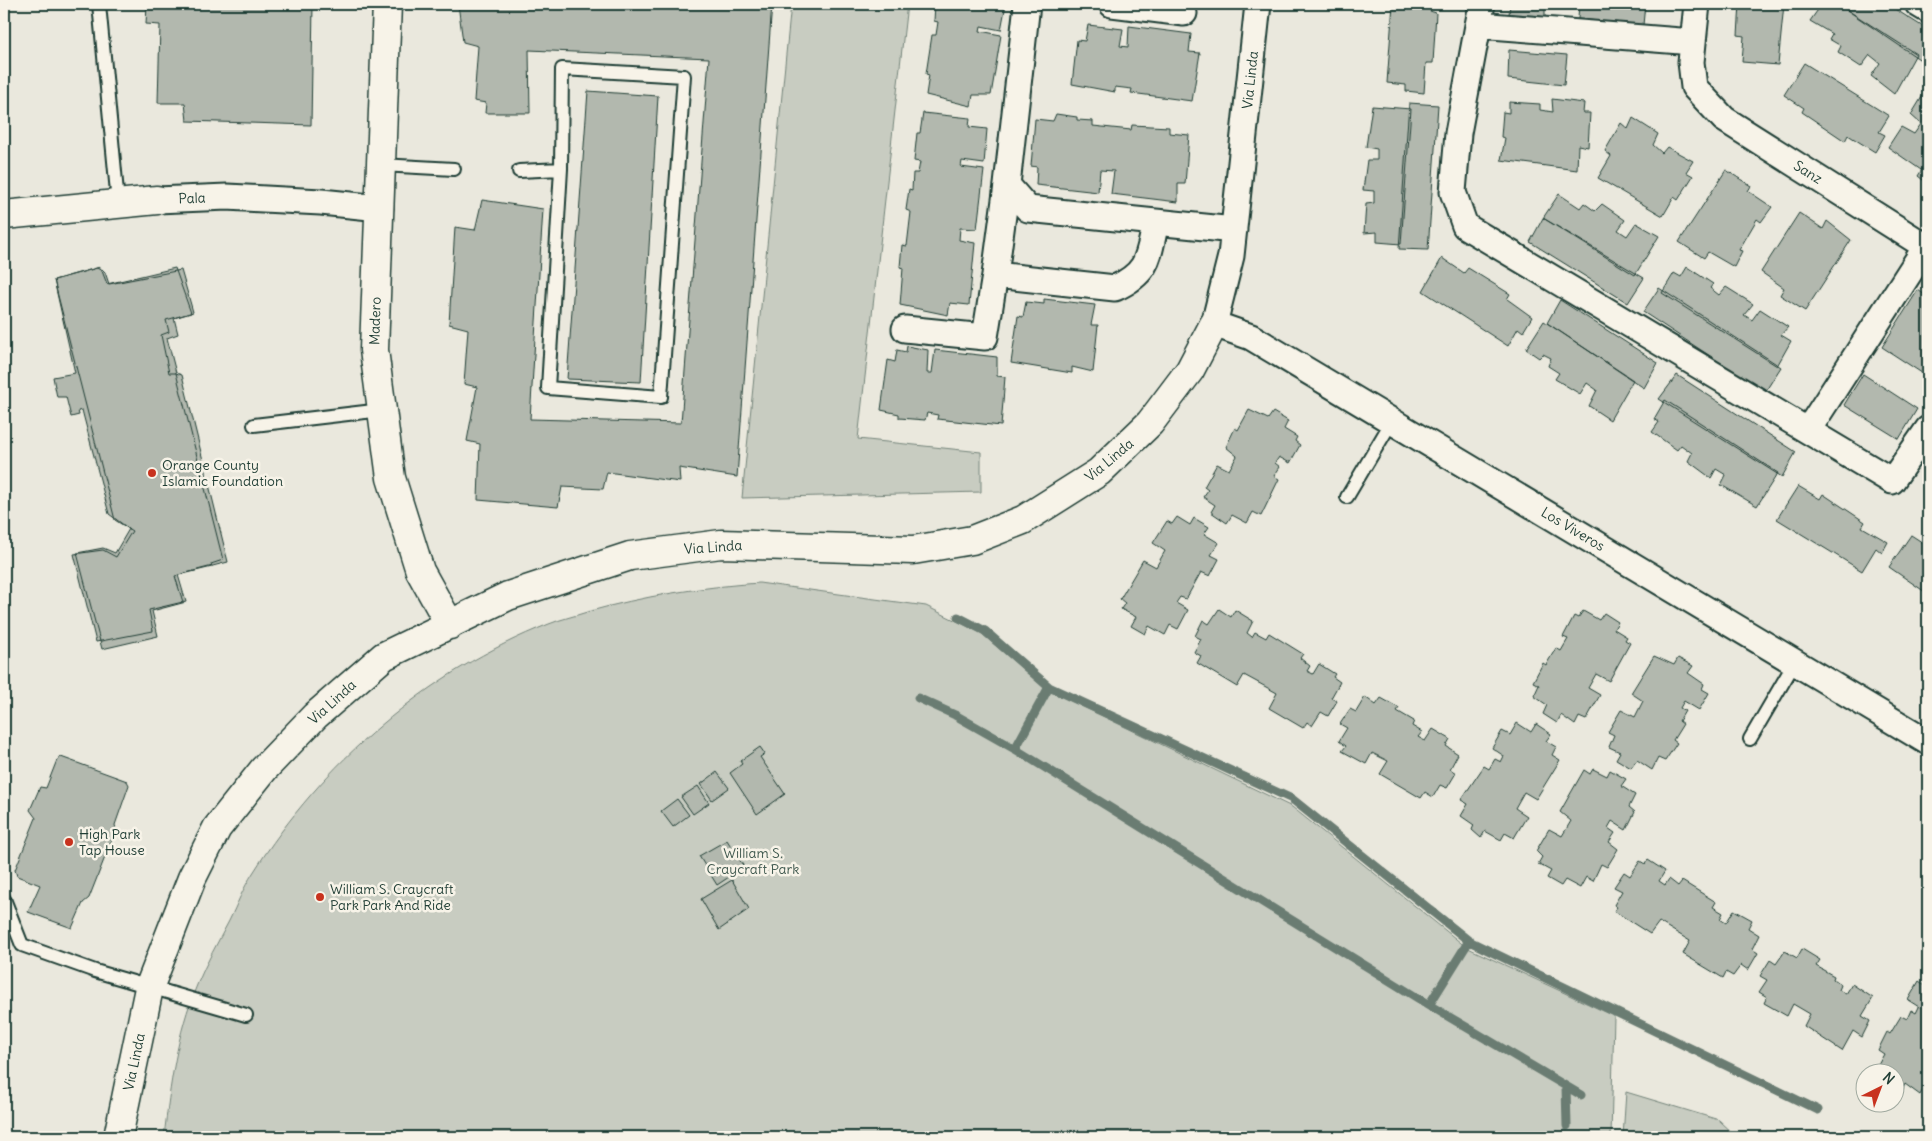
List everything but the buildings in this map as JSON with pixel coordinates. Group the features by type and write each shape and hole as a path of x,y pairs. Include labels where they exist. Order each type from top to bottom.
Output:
{"street":[{"name":"Madero","path":"386,4 382,165 374,350 391,478 420,571 450,625"},
{"path":"905,329 985,337 1007,186 1027,4"},
{"path":"1112,4 1184,13"},
{"name":"Via Linda","path":"118,1137 149,988 192,878 217,828 264,769 315,716 384,656 508,596 630,556 721,544 913,550 972,540 1023,520 1099,472 1150,423 1190,370 1214,324 1231,256 1258,4"},
{"path":"1697,4 1693,42 1480,14 1458,133 1453,192 1466,226 1892,481 1928,429"},
{"path":"1918,4 1928,10"},
{"name":"Sanz","path":"1693,42 1691,62 1694,87 1724,119 1927,247"},
{"path":"1007,186 1028,209 1234,230"},
{"name":"Pala","path":"4,215 118,203 227,197 321,202 380,208"},
{"path":"995,275 1116,288 1128,283 1146,265 1156,222"},
{"path":"1808,430 1927,247"},
{"name":"Los Viveros","path":"1214,324 1251,337 1928,742"}],"lane":[{"path":"99,4 118,203"},
{"path":"562,69 684,76 661,397 548,388 561,169 562,69"},
{"path":"382,165 454,169"},
{"path":"519,171 561,169"},
{"path":"254,426 382,410"},
{"path":"1347,497 1392,421"},
{"path":"1750,740 1795,662"},
{"path":"4,899 22,945 149,988 246,1015"}],"green space":[{"path":"791,4 907,4 858,439 981,452 981,492 742,498"},
{"name":"William S. Craycraft Park","path":"759,583 926,606 981,633 1046,689 1292,807 1466,947 1614,1016 1611,1137 164,1137 179,1041 190,1003 204,969 246,885 281,833 311,794 381,725 420,695 461,668 504,644 549,624 608,606 651,597 715,587"},
{"path":"1626,1092 1719,1120 1737,1137 1623,1137"}],"waterway":[{"path":"958,617 985,631 1049,687"},
{"path":"1015,749 1049,687 1292,799 1469,941"},
{"path":"918,698 955,715 1015,749 1429,1005 1581,1095"},
{"path":"1429,1005 1469,941 1818,1110"},
{"path":"1566,1087 1567,1126"}],"place":[{"name":"Orange County Islamic Foundation","path":"152,473"},
{"name":"High Park Tap House","path":"69,842"},
{"name":"William S. Craycraft Park Park And Ride","path":"320,897"}]}
